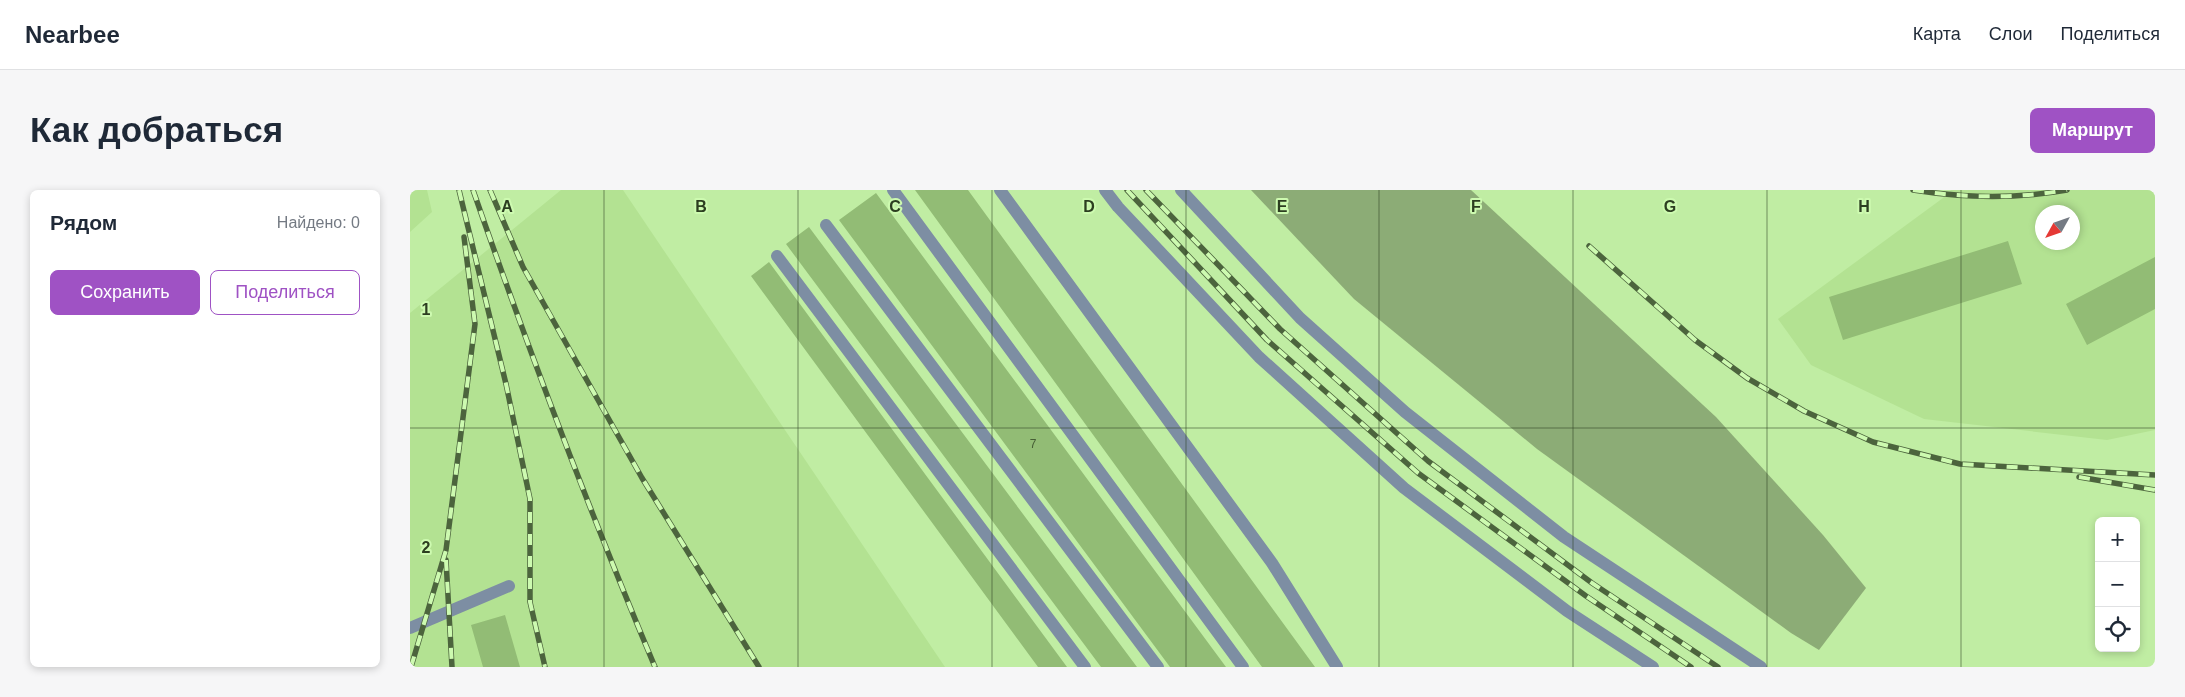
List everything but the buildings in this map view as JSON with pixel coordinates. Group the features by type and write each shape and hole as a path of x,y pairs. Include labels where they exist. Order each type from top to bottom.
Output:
{"lane":[{"path":"894,190 1243,667"},
{"path":"1000,190 1272,563 1337,667"},
{"path":"1105,190 1118,207 1259,357 1404,488 1567,611 1653,667"},
{"path":"1181,190 1300,318 1405,412 1564,537 1761,667"},
{"path":"826,225 1158,667"},
{"path":"777,256 1085,667"},
{"path":"410,628 509,586"}],"shaded area":[{"path":"410,190 427,190 432,212 410,232"},
{"path":"561,190 623,190 945,667 410,667 410,313"},
{"path":"1251,190 1471,190 1716,417 1823,535 1866,588 1819,650 1791,633 1537,449 1354,299"},
{"path":"1951,190 2155,190 2155,430 2107,440 1924,419 1811,365 1778,319 1943,198"}],"railway":[{"path":"459,190 506,384 530,499 530,602 545,667"},
{"path":"473,190 560,430 655,667"},
{"path":"490,190 523,267 642,478 759,667"},
{"path":"1127,190 1267,340 1418,473 1586,596 1691,667"},
{"path":"1146,190 1280,329 1428,461 1592,583 1718,667"},
{"path":"1913,190 1971,196 2029,195 2067,190"},
{"path":"411,667 446,550 475,324 464,237"},
{"path":"1589,246 1695,340 1747,378 1804,411 1873,442 1960,464 2155,475"},
{"path":"2079,477 2155,490"},
{"path":"446,560 452,667"}]}
